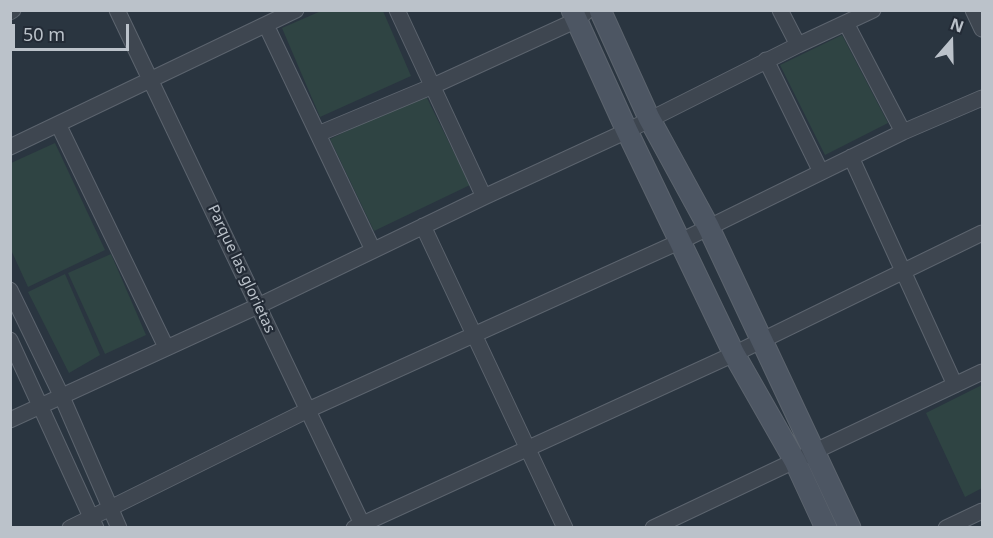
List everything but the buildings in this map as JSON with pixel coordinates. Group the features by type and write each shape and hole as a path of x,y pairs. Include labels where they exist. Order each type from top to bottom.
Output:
{"street":[{"name":"Parque las glorietas","path":"117,10 308,410 360,526"},
{"path":"10,147 296,10"},
{"path":"397,10 484,197"},
{"path":"600,10 650,118 708,226 850,528"},
{"path":"780,10 798,45"},
{"path":"10,420 258,306 627,131 766,60 873,10"},
{"path":"974,10 982,29"},
{"path":"318,134 433,86 579,14 627,131 734,354 795,461 826,528"},
{"path":"846,23 903,132"},
{"path":"266,25 373,250"},
{"path":"766,60 821,172"},
{"path":"70,528 94,522 109,508 308,410 681,241 903,132 982,98"},
{"path":"58,124 166,347"},
{"path":"851,157 955,386"},
{"path":"423,226 565,528"},
{"path":"360,526 734,354 982,234"},
{"path":"10,290 62,397 119,528"},
{"path":"10,340 94,522"},
{"path":"653,528 982,372"},
{"path":"946,528 982,511"}],"green space":[{"path":"321,11 383,11 411,76 320,117 282,28"},
{"path":"842,35 888,123 825,155 780,65"},
{"path":"425,94 470,185 374,231 330,139"},
{"path":"55,143 105,250 28,287 11,250 11,163"},
{"path":"111,254 146,335 105,354 68,273"},
{"path":"65,274 100,355 69,373 28,292"},
{"path":"982,385 982,488 965,497 926,413"}]}
